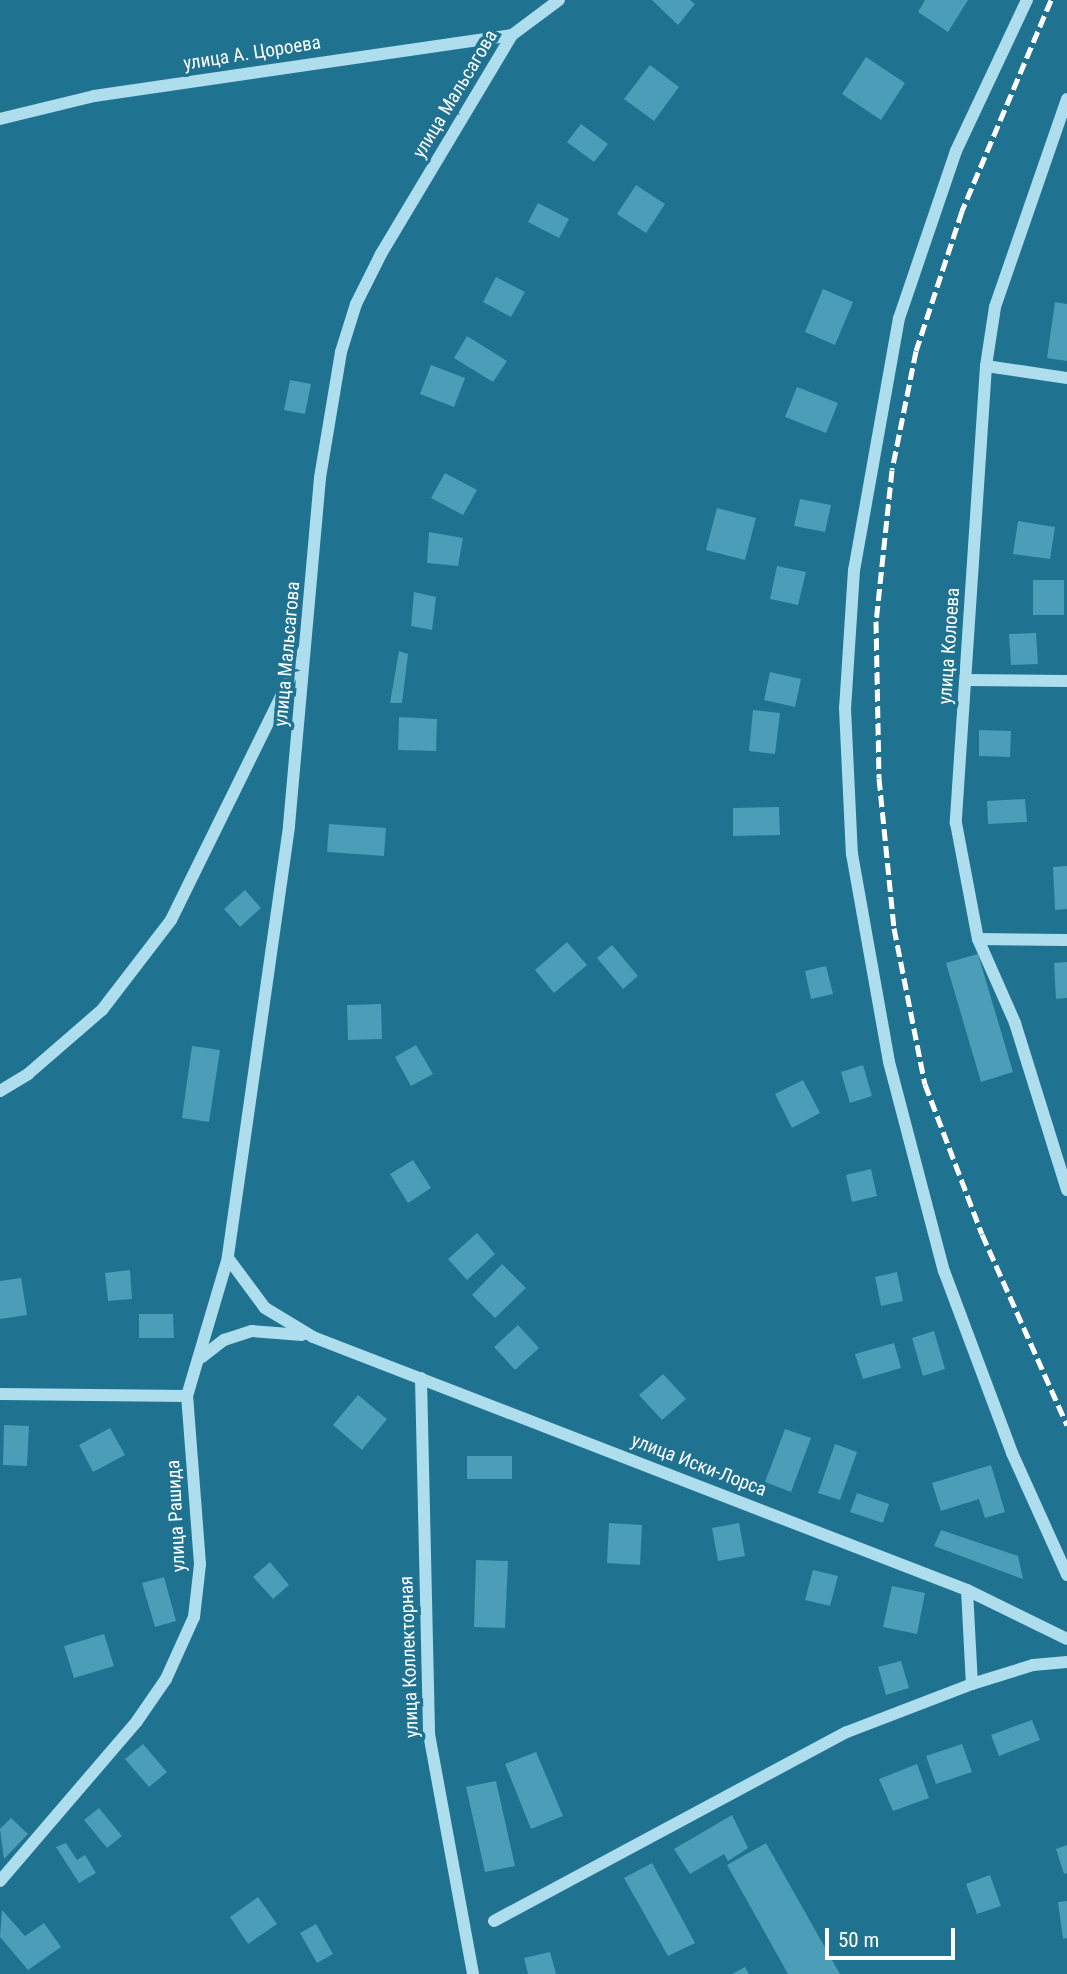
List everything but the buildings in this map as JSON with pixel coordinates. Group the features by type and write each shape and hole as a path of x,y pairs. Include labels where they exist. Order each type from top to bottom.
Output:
{"street":[{"name":"улица Мальсагова","path":"228,1258 289,827 309,640 329,406 356,304 381,254 512,35 559,0"},
{"path":"1027,0 956,150 899,318 854,570 845,708 852,854 892,1075 944,1271 1012,1453 1067,1575"},
{"name":"улица А. Цороева","path":"0,119 94,96 512,35"},
{"name":"улица Колоева","path":"1067,99 995,307 986,366 956,823 978,939 1016,1023 1067,1190"},
{"path":"986,366 1067,378"},
{"path":"0,1091 28,1074 102,1010 171,920 309,640"},
{"path":"967,680 1067,681"},
{"path":"978,939 1067,940"},
{"path":"228,1258 265,1308 313,1337"},
{"name":"улица Рашида","path":"0,1881 137,1721 182,1649 194,1616 200,1564 187,1396 202,1358 228,1258"},
{"path":"202,1358 224,1340 252,1331 313,1337"},
{"name":"улица Иски-Лорса","path":"313,1337 967,1590 1052,1629 1067,1639"},
{"name":"улица Коллекторная","path":"421,1378 429,1734 473,1974"},
{"path":"0,1394 187,1396"},
{"path":"967,1590 972,1684"},
{"path":"1052,1629 1067,1624"},
{"path":"494,1921 846,1732 972,1684 1033,1665 1067,1662"}],"railway":[{"path":"1051,0 962,211 916,351 892,470 876,621 879,778 894,928 925,1084 982,1234 1067,1425"}]}
